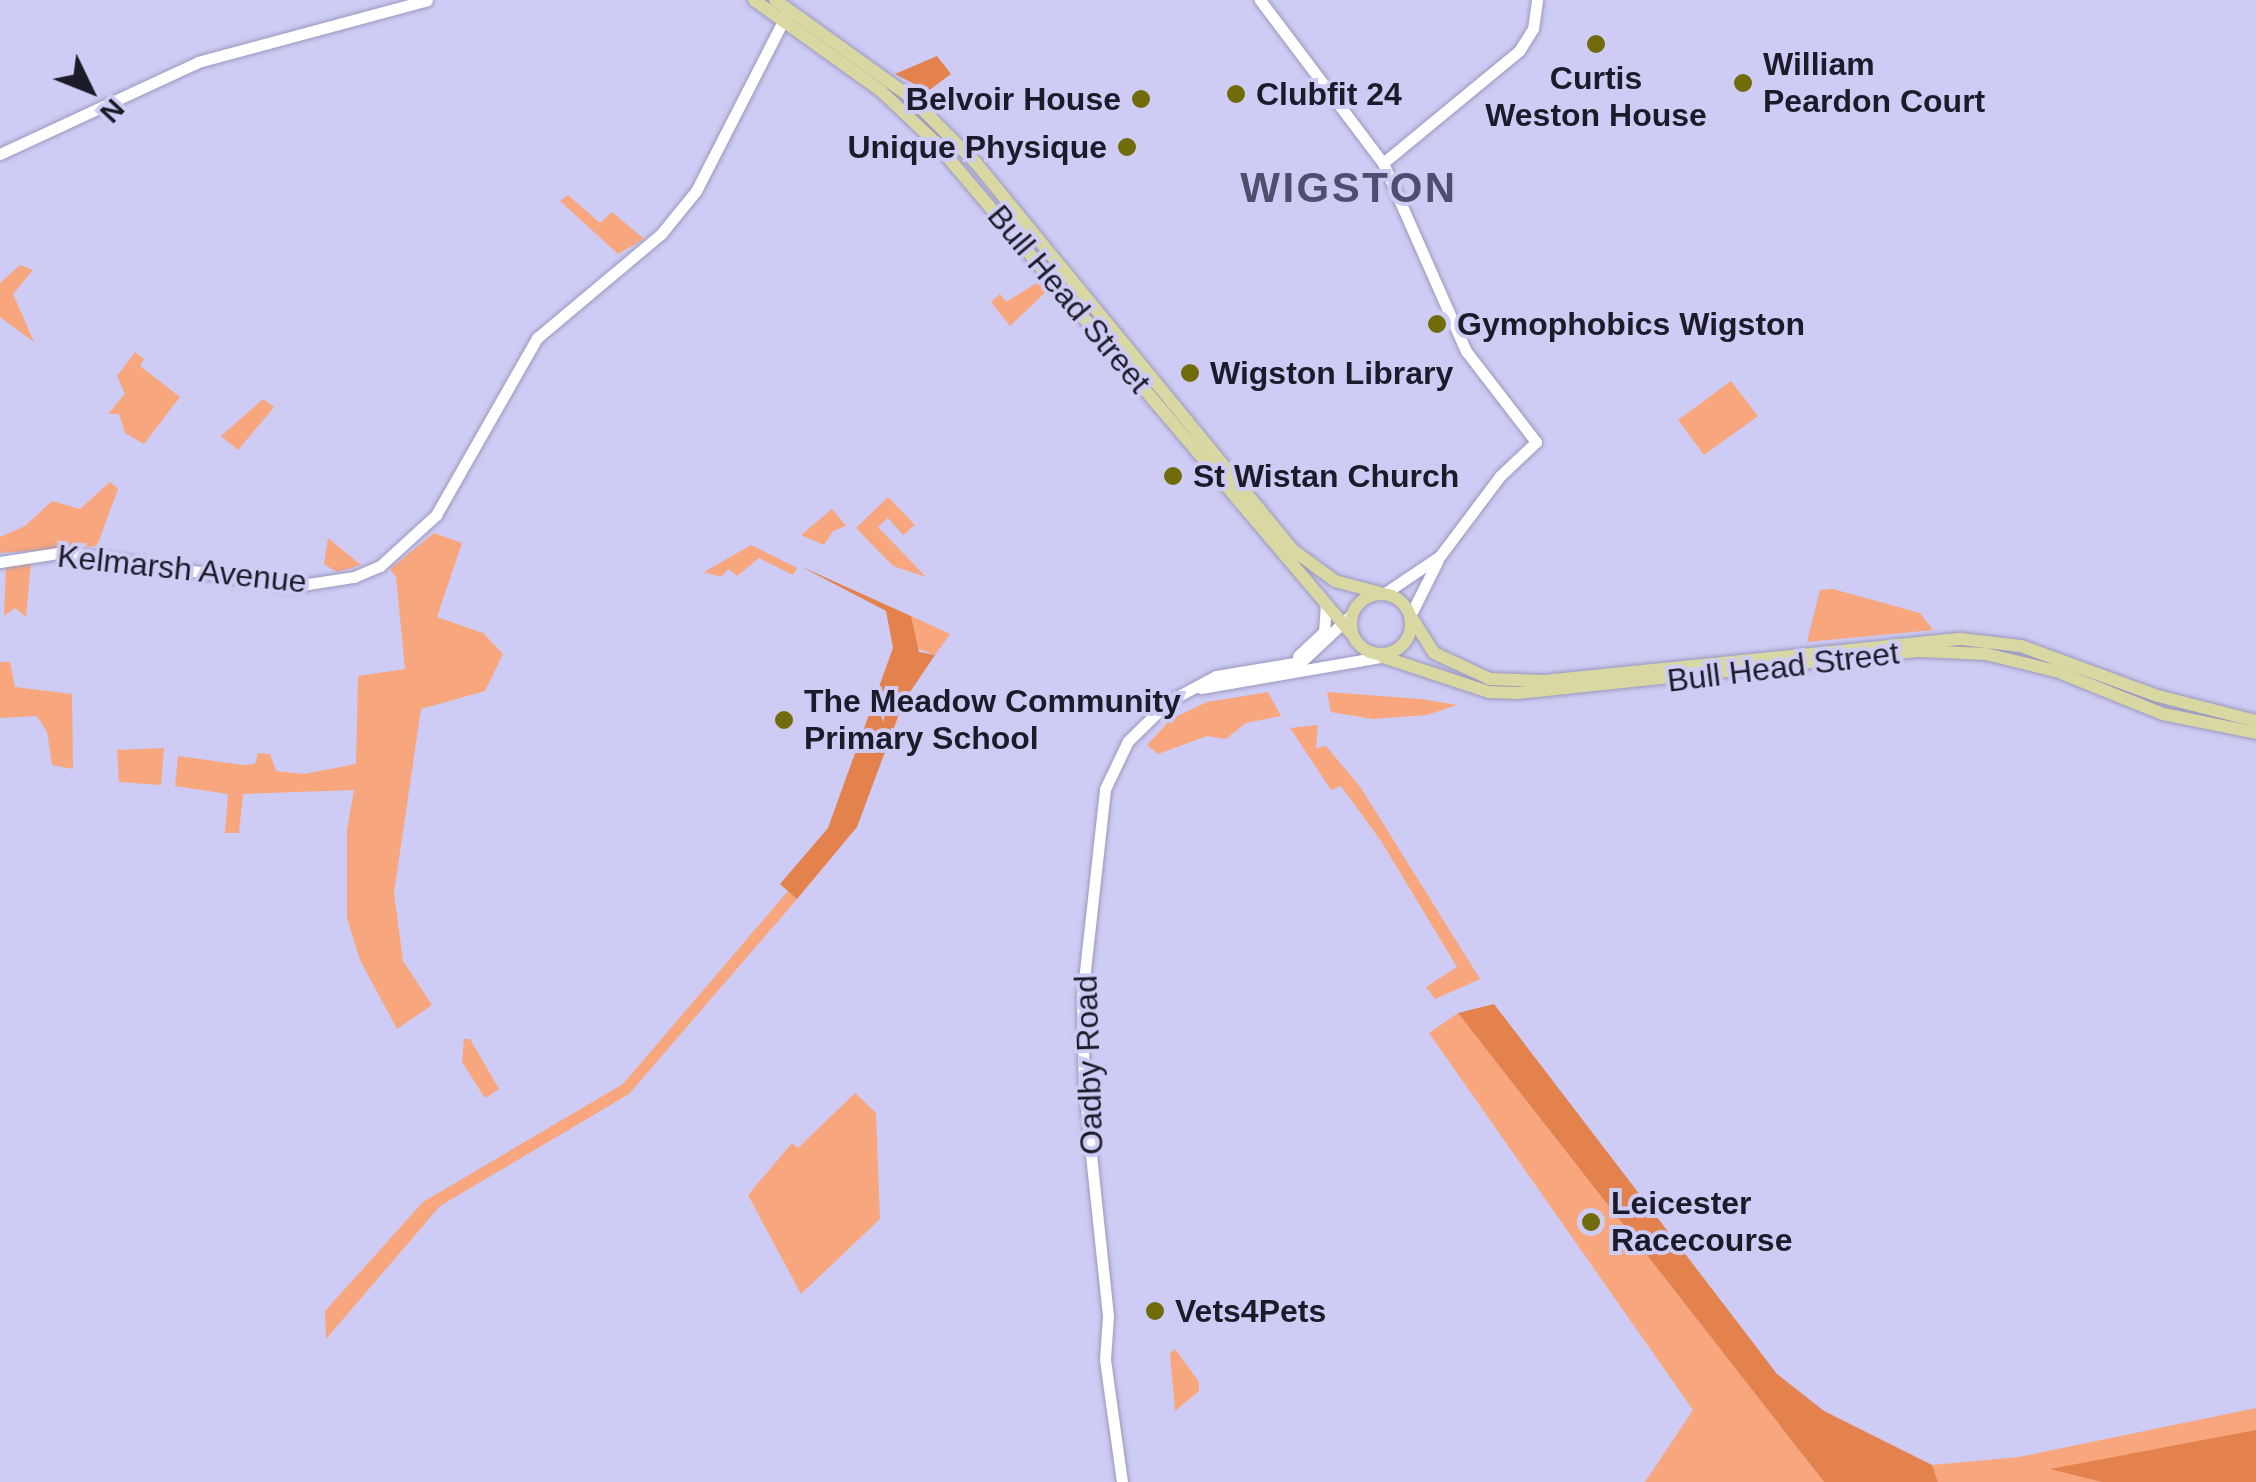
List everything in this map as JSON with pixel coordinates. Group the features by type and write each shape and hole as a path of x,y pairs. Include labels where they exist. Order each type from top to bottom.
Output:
{"main road":[{"path":"0,154 198,62 427,0"},
{"name":"Bull Head Street","path":"754,0 786,15 909,96 976,163 1293,550 1335,581 1382,593 1411,616 1426,645 1448,662 1511,680 1905,640 2002,643 2256,721"},
{"name":"Bull Head Street","path":"775,0 786,15 881,91 944,152 1326,604 1382,657 1489,692 1518,693 1920,651 2010,658 2163,714 2256,733"},
{"path":"1260,0 1317,82 1383,164 1466,351 1536,442 1500,476 1440,556 1398,648 1382,657"},
{"path":"1383,164 1519,51 1533,30 1538,0"},
{"name":"Kelmarsh Avenue","path":"0,562 64,552 295,586 354,577 380,566 436,515 537,338 661,234 696,191 786,15"},
{"path":"1348,624 1382,593 1440,556"},
{"path":"1287,665 1324,632 1326,604"},
{"name":"Oadby Road","path":"1122,1482 1084,1090 1086,939 1112,769 1150,716 1216,676 1287,665 1320,651 1348,624"},
{"name":"Oadby Road","path":"1197,688 1382,657"}],"shaded area":[{"path":"937,56 951,74 928,91 895,74"},
{"path":"568,195 600,223 612,212 644,239 618,254 560,201"},
{"path":"20,265 33,270 13,294 34,342 0,317 0,283"},
{"path":"1043,279 1049,289 1010,326 991,302 1000,294 1006,302"},
{"path":"135,352 144,359 140,366 180,397 144,444 125,433 119,414 108,414 125,394 117,376"},
{"path":"1731,381 1758,416 1704,455 1678,420"},
{"path":"263,399 274,407 238,450 221,436"},
{"path":"110,482 118,489 97,546 0,553 0,537 25,526 52,501 80,509"},
{"path":"888,497 915,525 903,535 888,518 878,527 926,577 893,566 856,528"},
{"path":"832,509 846,526 833,531 824,545 801,535"},
{"path":"434,533 462,543 437,617 483,633 503,654 485,691 421,709 394,893 403,961 432,1005 397,1029 360,960 347,918 347,830 354,790 243,794 239,833 225,833 228,794 175,786 178,756 243,765 255,764 258,753 270,754 276,771 304,774 356,764 358,676 405,669 396,577 390,569"},
{"path":"328,538 361,565 337,572 324,564"},
{"path":"751,545 797,568 793,575 759,558 737,576 729,569 721,577 704,572"},
{"path":"31,562 26,617 15,608 4,616 6,568"},
{"path":"800,566 911,616 919,652 935,655 904,701 857,827 797,899 780,884 828,828 893,648 886,611"},
{"path":"1833,589 1920,613 1933,630 1807,642 1820,590"},
{"path":"911,616 950,634 935,655 911,646"},
{"path":"0,662 10,662 15,687 72,694 73,769 52,765 47,732 37,716 0,718"},
{"path":"1268,692 1281,716 1246,723 1226,739 1207,736 1158,754 1147,745 1171,719 1207,702"},
{"path":"1327,692 1457,705 1427,715 1372,719 1331,712"},
{"path":"1318,725 1316,748 1326,746 1361,788 1480,979 1435,999 1426,987 1457,967 1381,841 1341,786 1331,790 1290,728"},
{"path":"164,748 161,785 119,782 117,750"},
{"path":"788,891 797,899 629,1094 440,1206 326,1339 325,1311 423,1202 623,1084"},
{"path":"1494,1004 1777,1374 1824,1411 1932,1465 1938,1482 1824,1482 1458,1013"},
{"name":"Leicester Racecourse","path":"1458,1013 1824,1482 1645,1482 1693,1410 1429,1033"},
{"path":"464,1039 470,1039 499,1089 485,1098 462,1062"},
{"path":"855,1093 876,1113 880,1219 801,1294 748,1195 792,1143 798,1148"},
{"path":"1175,1349 1199,1382 1199,1391 1175,1411 1170,1353"},
{"path":"2256,1408 2256,1482 1938,1482 1932,1465 2019,1457"},
{"path":"2256,1430 2256,1482 2102,1482 2050,1469"}],"place":[{"name":"Curtis Weston House","path":"1596,44"},
{"name":"William Peardon Court","path":"1743,83"},
{"name":"Clubfit 24","path":"1236,94"},
{"name":"Belvoir House","path":"1141,99"},
{"name":"Unique Physique","path":"1127,147"},
{"name":"Gymophobics Wigston","path":"1437,324"},
{"name":"Wigston Library","path":"1190,373"},
{"name":"St Wistan Church","path":"1173,476"},
{"name":"The Meadow Community Primary School","path":"784,720"},
{"name":"Leicester Racecourse","path":"1591,1222"},
{"name":"Vets4Pets","path":"1155,1311"}],"district":[{"name":"WIGSTON","path":"1349,188"}]}
